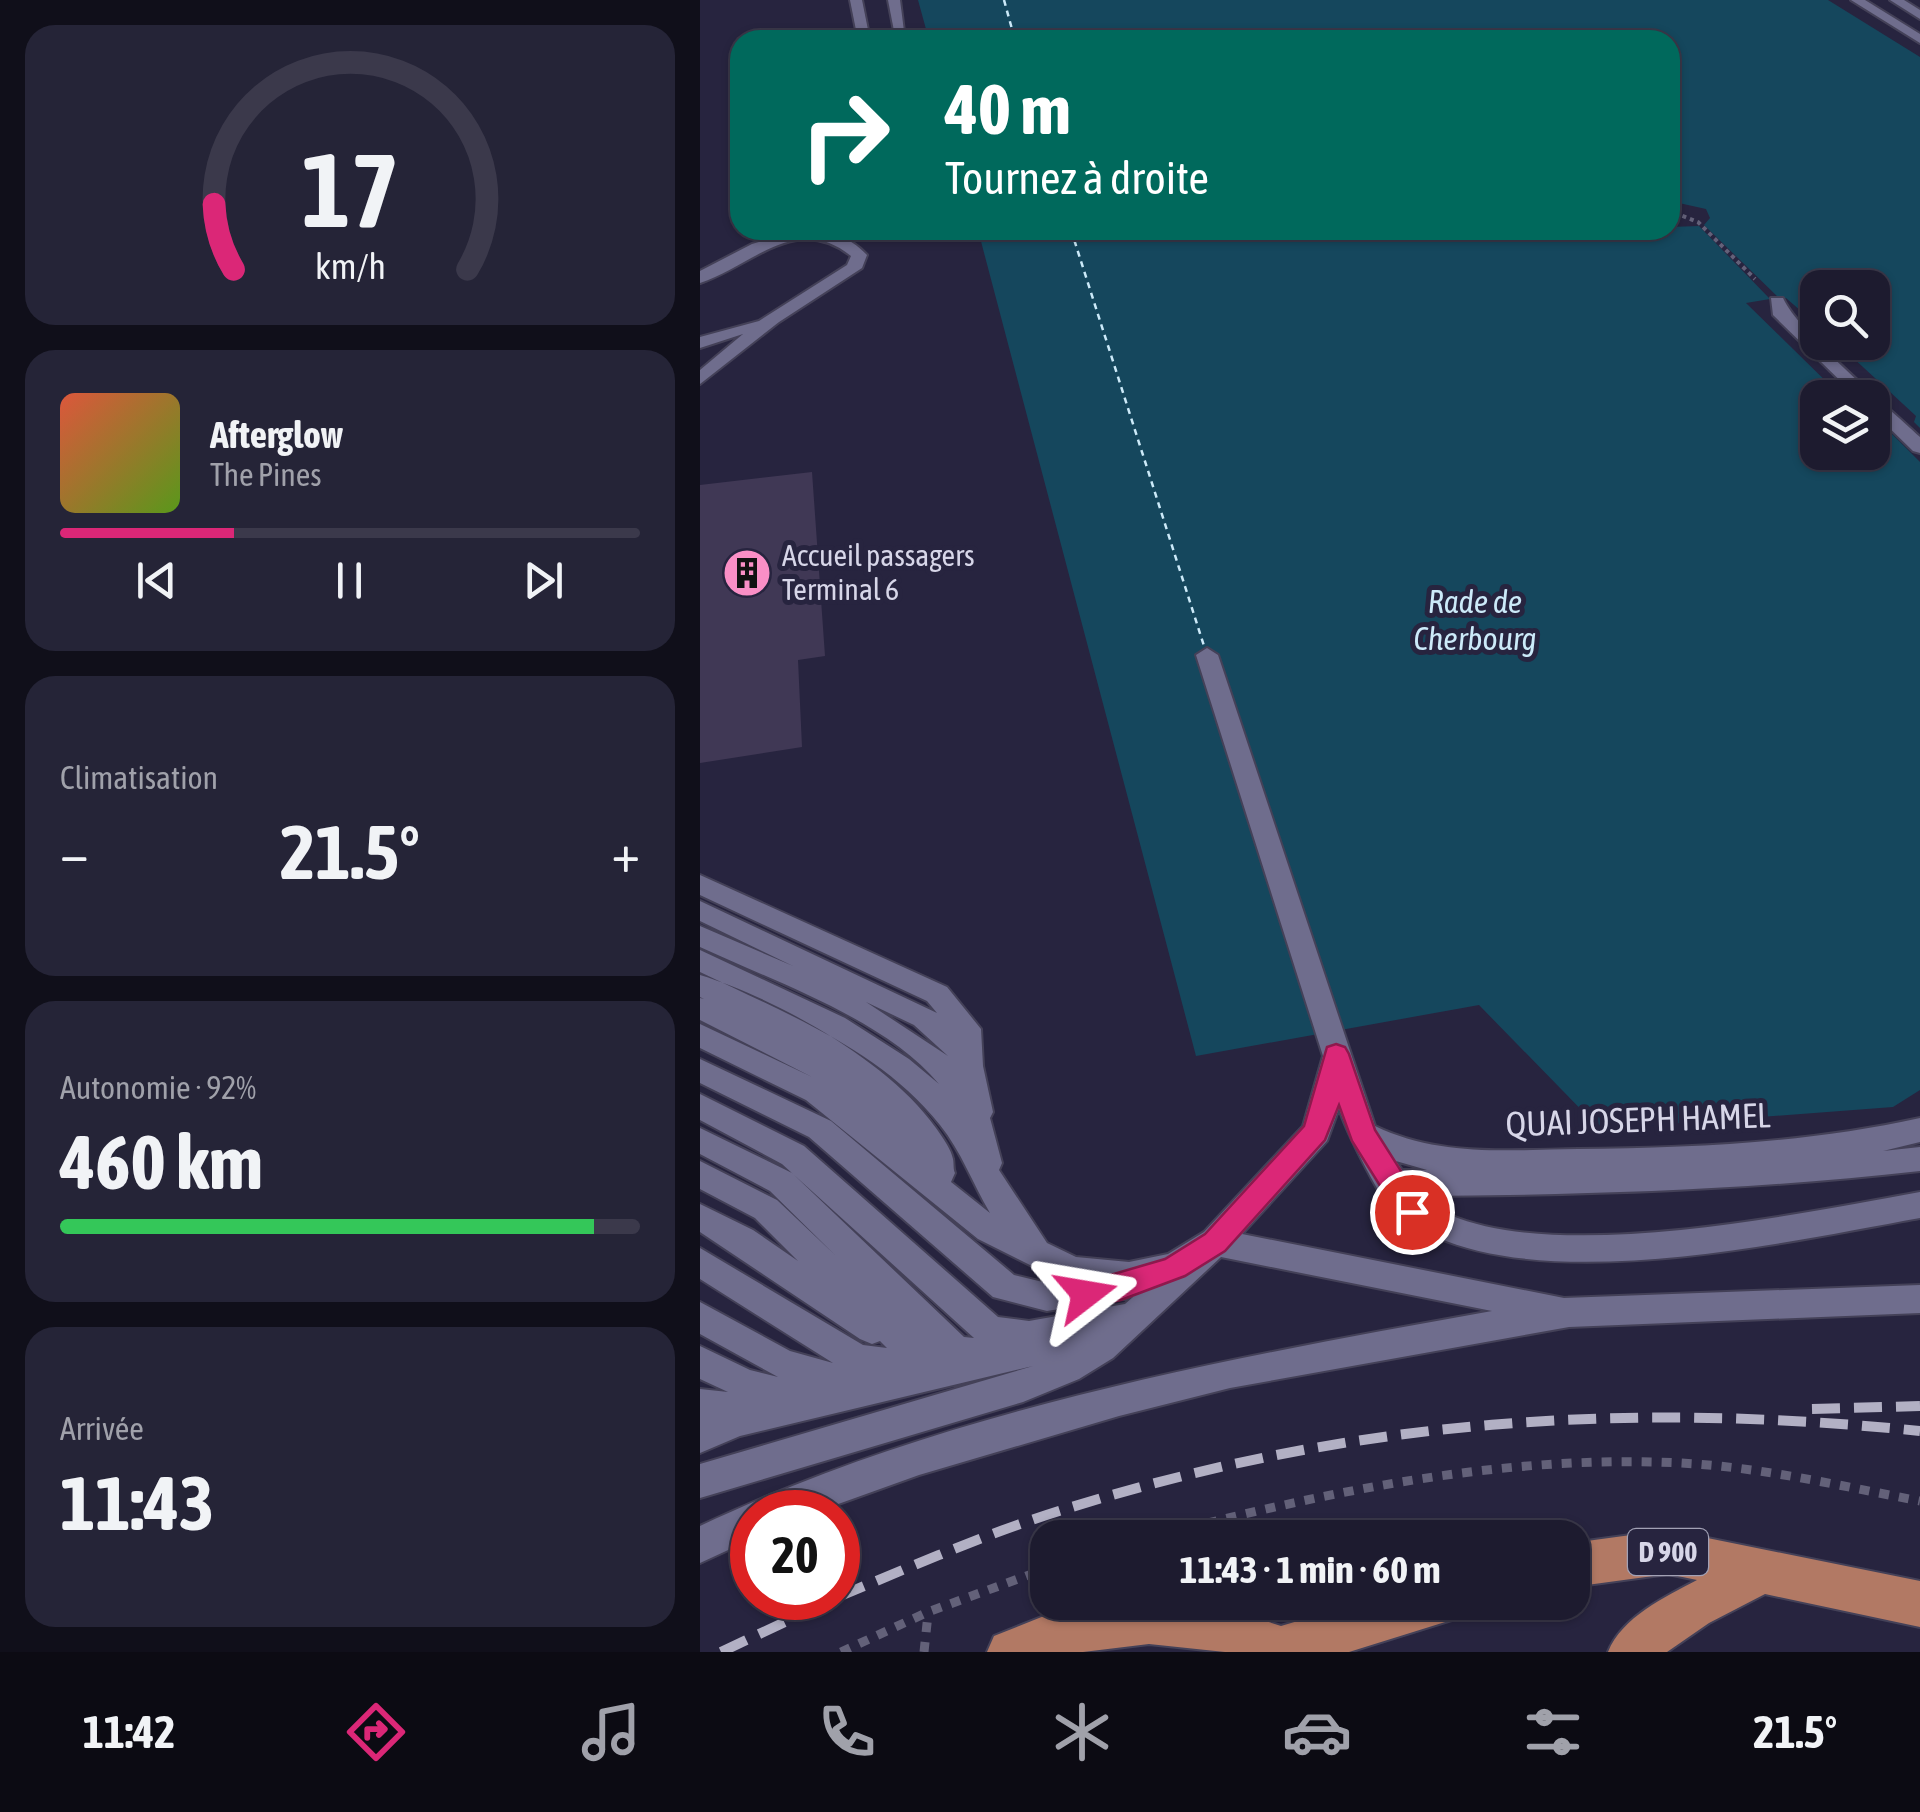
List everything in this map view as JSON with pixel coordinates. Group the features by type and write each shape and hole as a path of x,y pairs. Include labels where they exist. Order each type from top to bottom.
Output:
{"main road":[{"name":"D 900","path":"1590,1563 1668,1552 1920,1604"},
{"name":"D 900","path":"1631,1652 1713,1594 1762,1573"},
{"path":"1010,1652 1082,1627 1126,1620 1212,1626 1284,1650 1383,1620"}],"lane":[{"path":"856,0 862,30"},
{"path":"894,0 900,30"},
{"path":"1857,0 1920,39"},
{"path":"1896,0 1920,14"},
{"path":"700,278 778,240"},
{"path":"700,379 773,318 854,268 859,255 839,240"},
{"path":"1777,301 1779,310 1851,380"},
{"path":"700,346 773,318"},
{"path":"700,346 773,318"},
{"path":"700,361 730,335"},
{"path":"1890,418 1920,447"},
{"path":"1207,655 1362,1133 1412,1212 1466,1236 1509,1244 1584,1249 1814,1224 1920,1205"},
{"path":"700,884 841,1028 989,1230"},
{"path":"700,910 841,1028 900,1133 989,1230 1071,1270 1167,1281"},
{"path":"700,936 841,1028 935,1097 954,1121 1018,1232 1042,1256"},
{"path":"700,960 841,1028"},
{"path":"700,985 917,1048 961,1090 980,1126"},
{"path":"700,1008 841,1028"},
{"path":"700,1035 841,1028 924,1018 961,1048 972,1068 992,1187"},
{"path":"700,1318 791,1370 828,1380 924,1373 1054,1346 1121,1316 1215,1242 1316,1132 1330,1094 1333,1045"},
{"path":"700,1070 820,1129 1005,1288 1048,1297 1167,1281"},
{"path":"700,1106 956,1352 1054,1346"},
{"name":"QUAI JOSEPH HAMEL","path":"1362,1133 1395,1150 1436,1162 1476,1164 1790,1153 1920,1130"},
{"path":"700,1140 780,1182 990,1331 1028,1336 1121,1316"},
{"path":"1393,1182 1606,1181 1819,1170 1920,1158"},
{"path":"700,1174 780,1182 924,1373"},
{"path":"700,1217 742,1240 924,1373"},
{"path":"1215,1242 1569,1312"},
{"path":"712,1269 857,1360 924,1373"},
{"path":"700,1481 1052,1374 1100,1347 1167,1281"},
{"path":"830,1490 919,1458 1119,1400 1230,1374 1569,1312 1920,1299"},
{"path":"700,1361 734,1381 771,1394 806,1397 858,1392"},
{"path":"700,1424 736,1421 924,1373"},
{"path":"700,1405 742,1412 800,1406"},
{"path":"700,1437 736,1421"},
{"path":"700,1545 730,1531"}],"path":[{"path":"1680,215 1698,222 1777,301"},
{"path":"1217,1520 1436,1478 1624,1462 1734,1470 1920,1501"},
{"path":"841,1652 928,1612 1030,1575"},
{"path":"924,1652 928,1612"}],"water":[{"name":"Rade de Cherbourg","path":"918,0 1828,0 1920,57 1920,1090 1893,1107 1600,1129 1479,1005 1196,1056 981,240 1680,240 1680,30 926,30"}],"pier":[{"path":"1680,203 1706,209 1710,218 1704,225 1780,299 1786,298 1800,310 1800,356 1746,303 1770,299 1699,226 1680,227"},
{"path":"1804,360 1855,360 1877,380 1825,380"},
{"path":"1890,392 1916,416 1920,462 1890,432"}],"building":[{"name":"Accueil passagers Terminal 6","path":"812,472 825,656 798,660 802,747 700,763 700,485"}],"ferry route":[{"path":"1004,0 1012,30"},
{"path":"1074,240 1205,649"}],"railway":[{"path":"1812,1409 1920,1406"},
{"path":"860,1588 1072,1507 1178,1477 1388,1436 1492,1425 1703,1418 1920,1431"},
{"path":"721,1652 789,1620"}],"place":[{"name":"Accueil passagers Terminal 6","path":"747,573"}],"route":[{"path":"1086,1294 1121,1287 1175,1268 1215,1242 1316,1132 1330,1094 1336,1054 1362,1133 1412,1212"}]}
